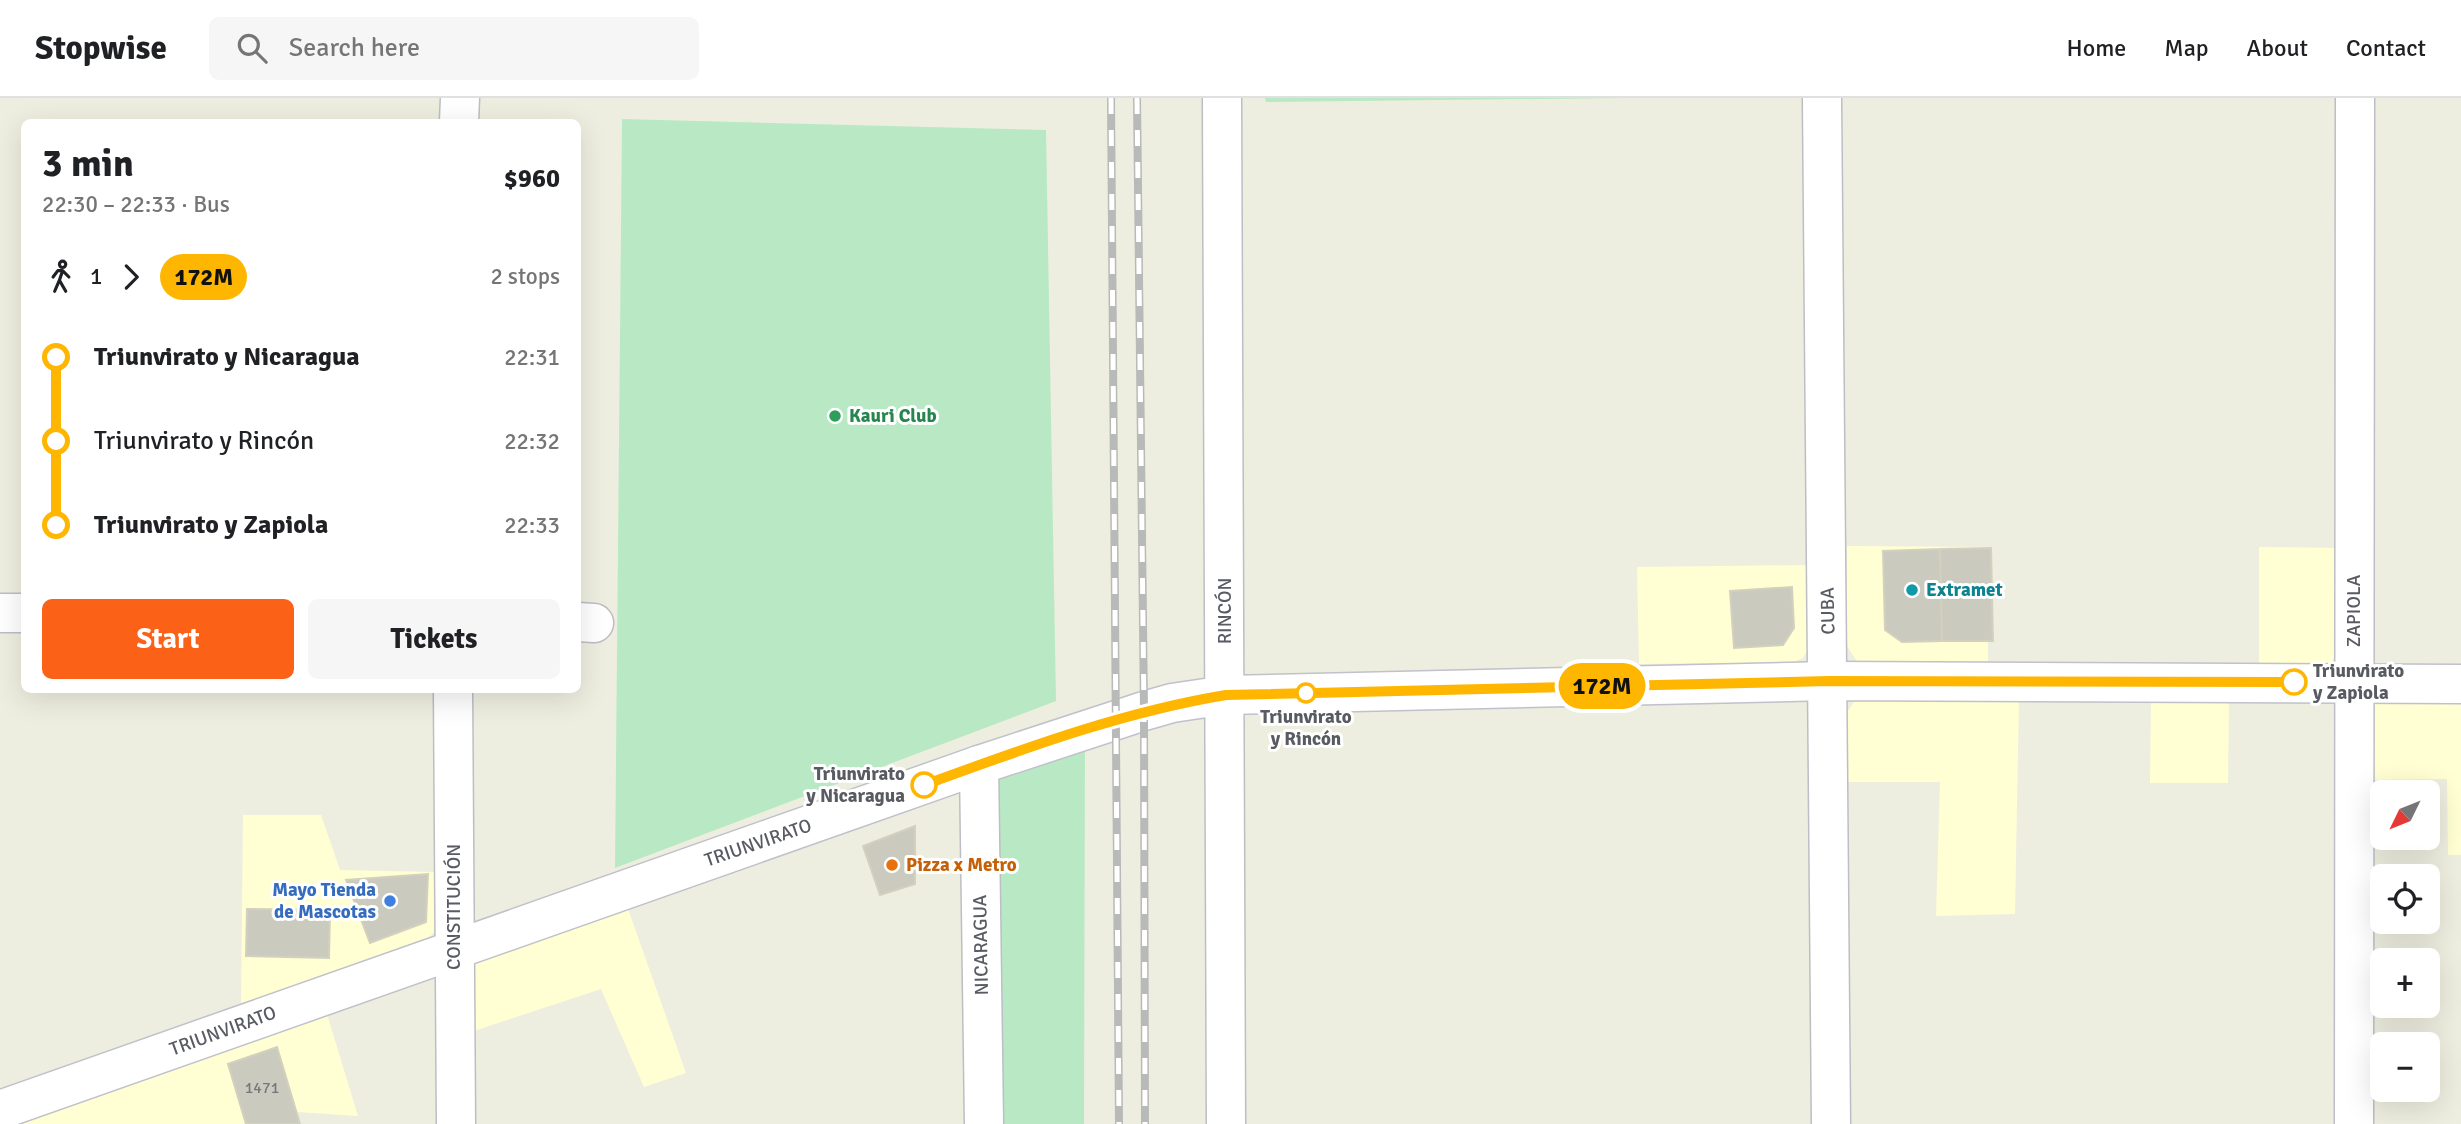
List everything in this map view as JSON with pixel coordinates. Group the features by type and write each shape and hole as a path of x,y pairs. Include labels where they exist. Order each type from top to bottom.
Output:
{"street":[{"path":"460,98 460,119"},
{"name":"RINCÓN","path":"1222,98 1226,1124"},
{"name":"CUBA","path":"1822,98 1831,1124"},
{"name":"ZAPIOLA","path":"2354,1124 2355,98"},
{"path":"0,613 21,613"},
{"name":"TRIUNVIRATO","path":"0,1110 979,765 1172,704 1226,695 1829,681 2461,684"},
{"name":"CONSTITUCIÓN","path":"453,693 456,1124"},
{"name":"NICARAGUA","path":"979,765 984,1124"}],"shaded area":[{"path":"1265,98 1627,98 1266,102"},
{"name":"Kauri Club","path":"622,119 1046,130 1056,701 615,868"},
{"path":"1847,546 1988,547 1988,665 1865,664 1856,660 1847,646"},
{"path":"2259,547 2339,548 2337,654 2331,662 2259,663"},
{"path":"1811,565 1810,646 1803,658 1794,662 1639,664 1637,567"},
{"path":"1866,695 2019,697 2015,914 1936,916 1940,782 1843,782 1842,719 1854,702"},
{"path":"2151,698 2229,699 2228,783 2150,783"},
{"path":"2382,698 2461,698 2461,855 2448,855 2447,779 2368,780 2372,705"},
{"path":"1085,749 1084,1124 995,1124 989,780"},
{"path":"243,815 321,815 340,870 436,872 439,921 434,932 424,944 241,1008"},
{"path":"627,906 686,1073 644,1087 601,989 468,1033 474,964 483,956"},
{"path":"326,1011 358,1116 297,1112 300,1124 13,1124"}],"building":[{"path":"1991,548 1993,641 1942,641 1940,549"},
{"name":"Extramet","path":"1940,549 1942,641 1902,642 1885,630 1883,551"},
{"path":"1792,587 1794,628 1783,645 1734,648 1730,591"},
{"name":"Pizza x Metro","path":"915,826 915,884 880,895 863,846"},
{"name":"Mayo Tienda de Mascotas","path":"428,874 426,922 370,943 346,880"},
{"path":"247,909 330,910 329,958 246,956"},
{"path":"277,1047 300,1124 246,1124 228,1064"}],"railway":[{"path":"1111,98 1119,1124"},
{"path":"1137,98 1144,711 1145,1124"}],"bus line":[{"name":"172M","path":"924,785 1118,719 1172,704 1226,695 1829,681 2294,682"}],"place":[{"name":"Kauri Club","path":"835,416"},
{"name":"Extramet","path":"1912,590"},
{"name":"Triunvirato y Zapiola","path":"2294,682"},
{"name":"Triunvirato y Rincón","path":"1306,693"},
{"name":"Triunvirato y Nicaragua","path":"924,785"},
{"name":"Pizza x Metro","path":"892,865"},
{"name":"Mayo Tienda de Mascotas","path":"390,901"}]}
